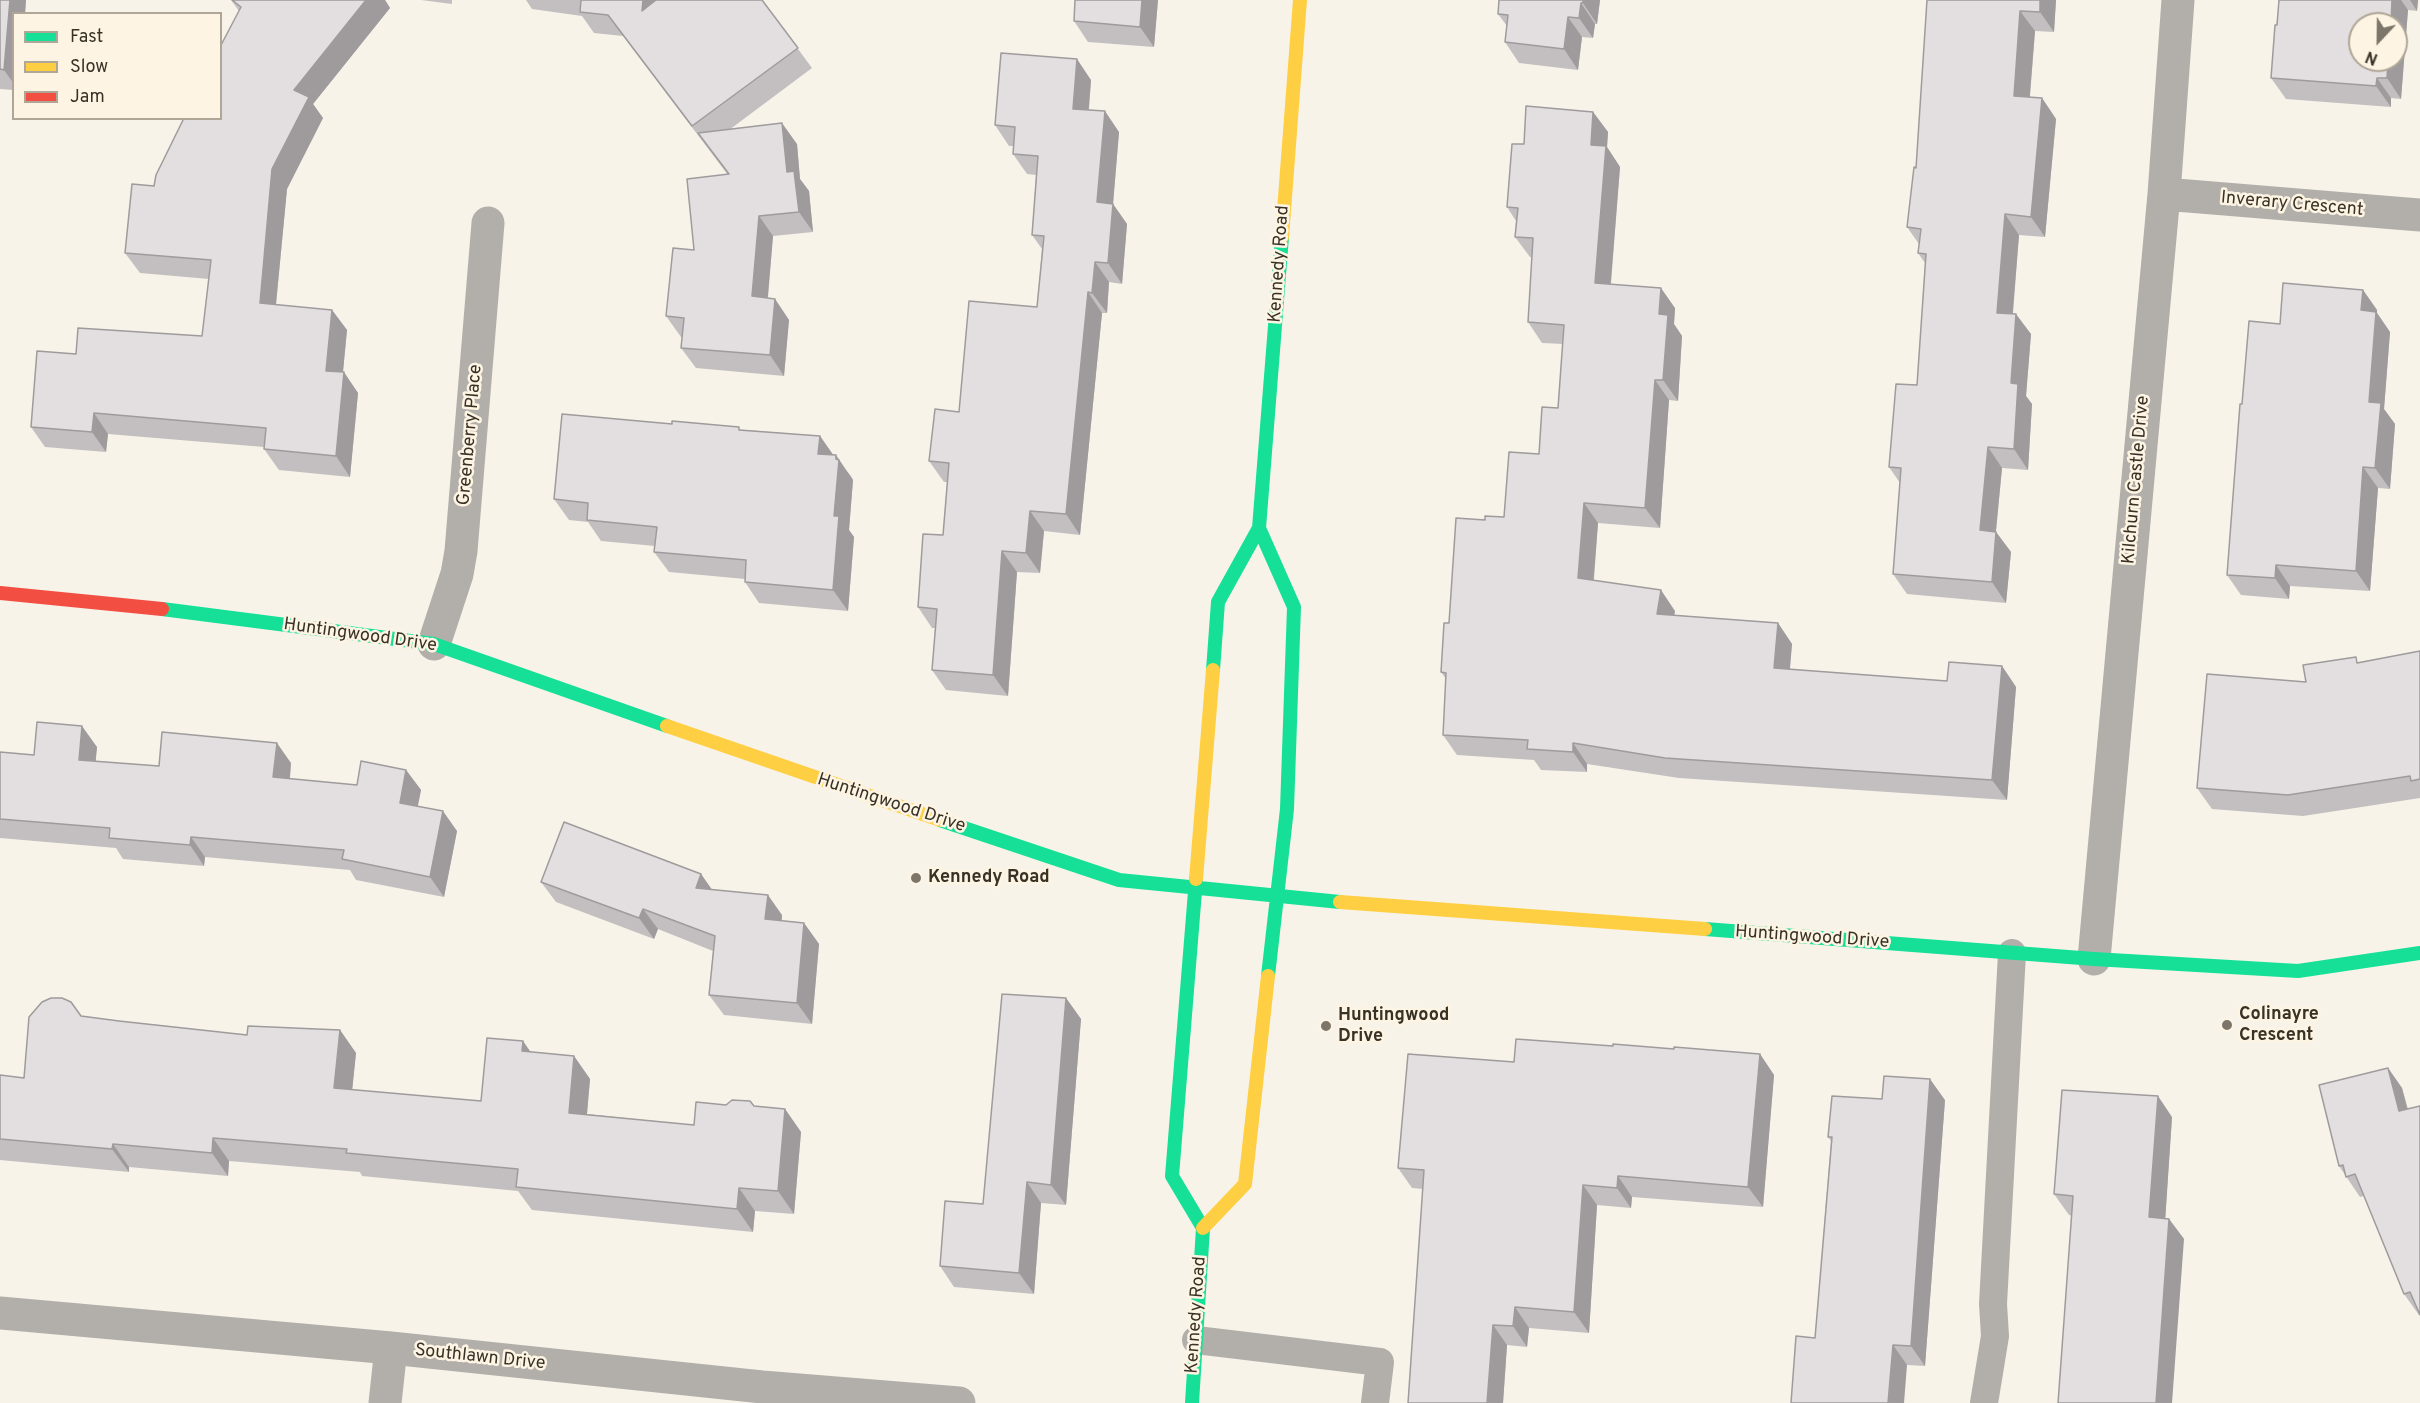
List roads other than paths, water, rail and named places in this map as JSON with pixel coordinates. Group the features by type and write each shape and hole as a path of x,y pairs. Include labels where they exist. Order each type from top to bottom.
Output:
{"street":[{"name":"Kennedy Road","path":"1192,1403 1203,1228 1172,1176 1218,602 1259,528 1300,0"},
{"name":"Kilchurn Castle Drive","path":"2094,959 2164,194 2178,0"},
{"name":"Inverary Crescent","path":"2164,194 2420,216"},
{"name":"Greenberry Place","path":"434,644 457,574 461,551 488,223"},
{"name":"Kennedy Road","path":"1203,1228 1245,1184 1287,809 1294,608 1259,528"},
{"name":"Huntingwood Drive","path":"0,593 111,603 434,644 826,782 1119,880 1278,897 2094,959 2298,971 2420,953"},
{"name":"Southlawn Drive","path":"0,1312 392,1348 762,1387 960,1403"},
{"path":"385,1403 392,1348"}],"lane":[{"path":"1984,1403 1995,1336 1993,1304 2012,953"},
{"path":"1196,1340 1380,1362 1375,1403"}],"place":[{"name":"Kennedy Road","path":"916,878"},
{"name":"Colinayre Crescent","path":"2227,1025"},
{"name":"Huntingwood Drive","path":"1326,1026"}]}
